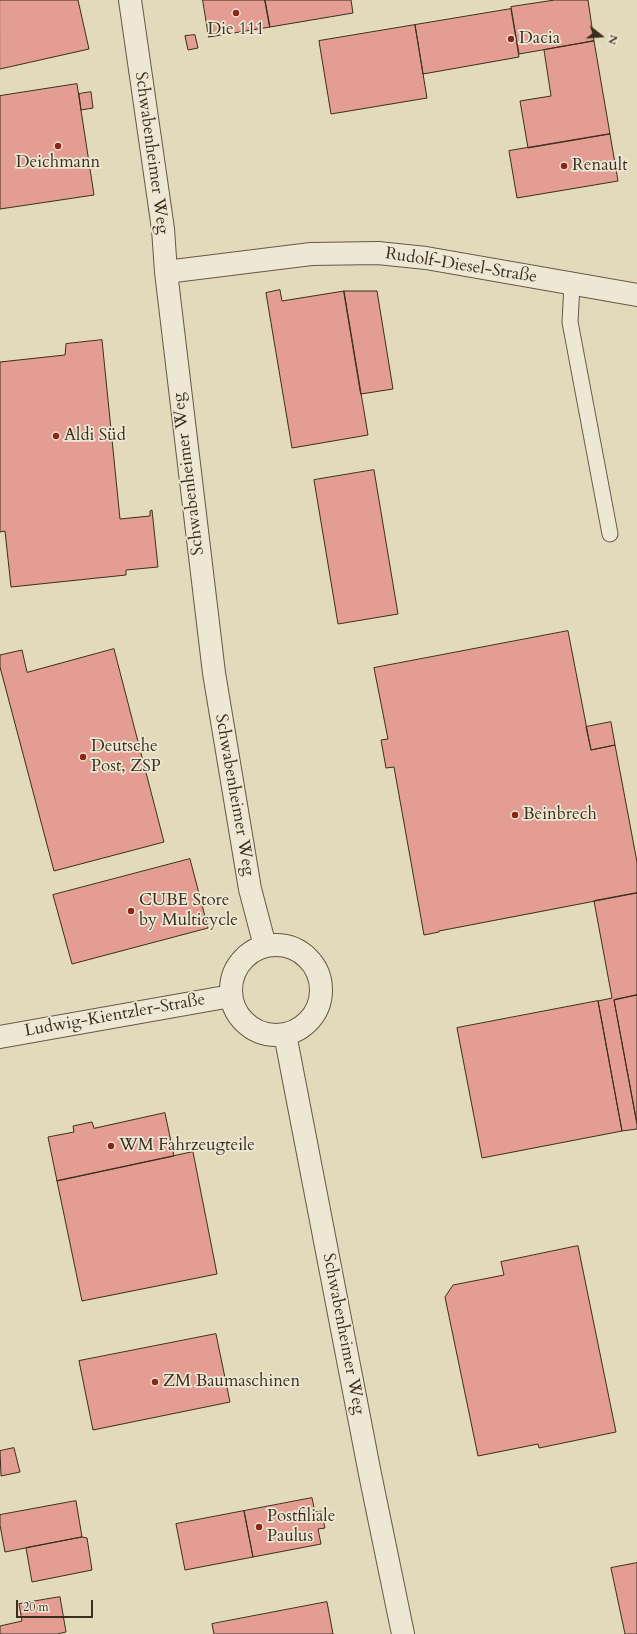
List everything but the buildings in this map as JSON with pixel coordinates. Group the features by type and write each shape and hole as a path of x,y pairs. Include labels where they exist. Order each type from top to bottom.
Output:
{"street":[{"name":"Schwabenheimer Weg","path":"130,0 162,222 166,272 214,673 250,890 265,946"},
{"name":"Rudolf-Diesel-Straße","path":"166,272 311,254 378,253 426,258 637,295"},
{"path":"279,945 293,948 305,956 314,967 320,981 320,995 317,1008 309,1020 298,1029 285,1034 273,1035 261,1033 249,1027 241,1019 234,1008 231,996 232,980 238,965 250,953 265,946 279,945"},
{"name":"Ludwig-Kientzler-Straße","path":"0,1037 231,996"},
{"name":"Schwabenheimer Weg","path":"285,1034 370,1474 404,1634"}],"lane":[{"path":"572,284 570,322 610,534"}],"place":[{"name":"Die 111","path":"236,13"},
{"name":"Dacia","path":"511,39"},
{"name":"Deichmann","path":"58,146"},
{"name":"Renault","path":"564,166"},
{"name":"Aldi Süd","path":"56,436"},
{"name":"Deutsche Post, ZSP","path":"83,757"},
{"name":"Beinbrech","path":"515,815"},
{"name":"CUBE Store by Multicycle","path":"131,911"},
{"name":"WM Fahrzeugteile","path":"111,1146"},
{"name":"ZM Baumaschinen","path":"155,1382"},
{"name":"Postfiliale Paulus","path":"259,1527"}]}
